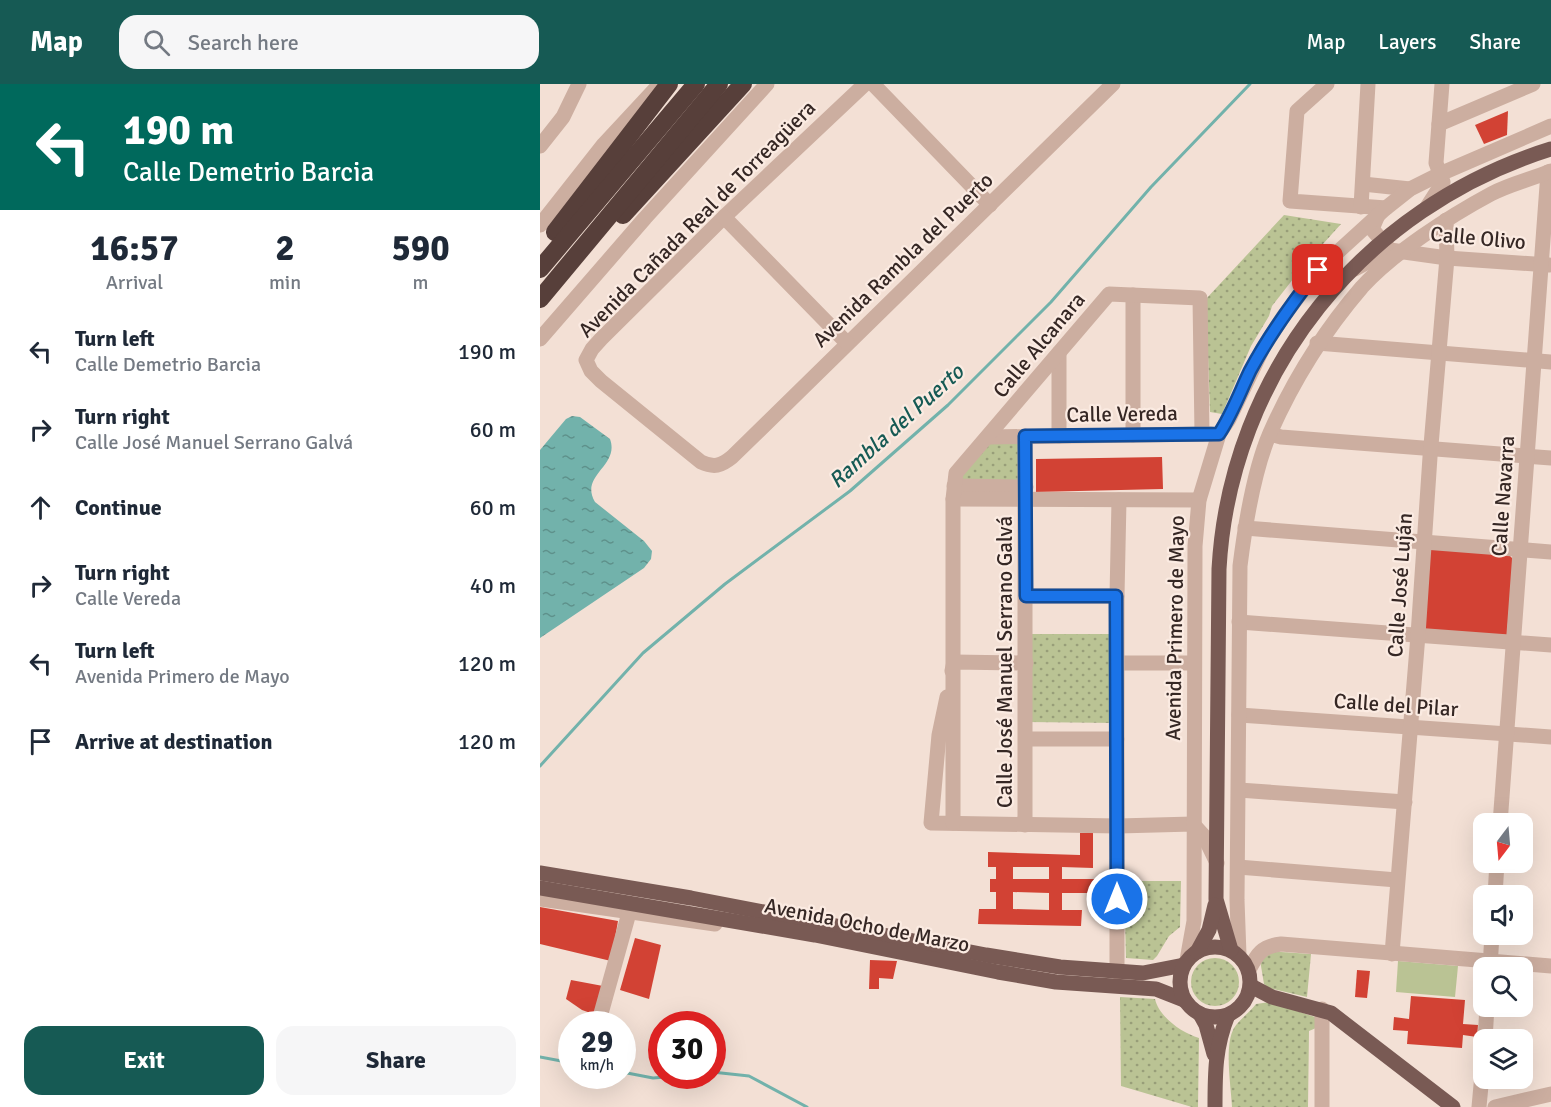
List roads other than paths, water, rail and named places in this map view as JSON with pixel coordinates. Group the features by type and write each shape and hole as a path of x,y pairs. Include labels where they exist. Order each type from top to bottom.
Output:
{"highway":[{"path":"540,252 669,84"},
{"path":"540,269 696,84"},
{"path":"540,299 719,84"},
{"path":"591,237 607,234 743,84"}],"main road":[{"name":"Avenida Primero de Mayo","path":"1189,959 1209,930 1216,899 1220,554 1228,503 1247,435 1271,380 1310,318 1349,271 1391,248 1427,207 1488,173 1551,149"},
{"name":"Avenida Ocho de Marzo","path":"540,873 691,898 1060,967 1152,973 1189,959"},
{"name":"Avenida Ocho de Marzo","path":"540,888 815,935 1056,982 1156,989 1184,1000"},
{"name":"Avenida Primero de Mayo","path":"1216,899 1235,952"},
{"path":"1219,946 1235,952 1249,970 1249,993 1239,1009 1219,1017 1200,1014 1191,1008 1184,1000 1180,986 1189,959 1208,947 1219,946"},
{"path":"1249,993 1331,1013 1453,1107"},
{"path":"1200,1014 1210,1037 1215,1061"},
{"path":"1215,1107 1215,1061 1220,1036 1228,1015"}],"street":[{"path":"540,146 563,117 579,84"},
{"path":"540,225 603,144 660,84"},
{"path":"540,339 645,218 767,84"},
{"name":"Avenida Cañada Real de Torreagüera","path":"721,465 710,466 701,462 601,381 591,371 586,360 601,339 724,217 866,84"},
{"path":"873,84 990,205"},
{"name":"Avenida Rambla del Puerto","path":"721,465 1113,84"},
{"path":"1327,84 1297,111 1290,201 1361,207 1378,217 1391,248"},
{"path":"1361,207 1368,84"},
{"path":"1440,174 1436,163 1442,84"},
{"path":"1439,124 1533,84"},
{"name":"Avenida Primero de Mayo","path":"1189,959 1194,921 1195,546 1199,500 1219,434 1229,419 1250,372 1283,316 1318,270 1355,235 1410,189 1551,126"},
{"name":"Avenida Primero de Mayo","path":"1235,952 1239,790 1240,566 1245,528 1258,469 1270,434 1317,343 1391,248 1494,193 1550,172"},
{"name":"Calle Navarra","path":"1501,813 1534,360 1546,265 1550,172"},
{"name":"Avenida Primero de Mayo","path":"1427,207 1443,182 1440,174"},
{"path":"1363,184 1410,189"},
{"path":"724,217 848,343"},
{"name":"Calle José Luján","path":"1392,954 1418,635 1430,448 1447,258 1446,220"},
{"name":"Calle Olivo","path":"1391,248 1447,258 1546,265"},
{"name":"Calle Alcanara","path":"954,493 956,473 1109,294 1200,297 1202,434"},
{"path":"1133,295 1133,435"},
{"path":"1317,343 1551,362"},
{"path":"1059,353 1059,436"},
{"name":"Calle Vereda","path":"989,437 1219,434"},
{"path":"1270,434 1551,458"},
{"name":"Calle José Manuel Serrano Galvá","path":"1025,436 1025,825"},
{"path":"953,823 954,493 1026,493 1119,500 1199,500"},
{"path":"1117,972 1116,596 1119,500"},
{"path":"1245,528 1551,552"},
{"path":"1026,596 1116,596"},
{"path":"1239,622 1551,645"},
{"path":"954,662 939,735 931,823 1118,826 1193,824 1204,836 1217,863"},
{"path":"954,662 1026,663"},
{"path":"1117,663 1194,663"},
{"name":"Calle del Pilar","path":"1239,714 1551,737"},
{"path":"1026,739 1118,738"},
{"path":"1239,790 1405,802"},
{"path":"1238,867 1397,880"},
{"path":"540,899 629,913 815,935"},
{"path":"602,1011 629,913"},
{"path":"1249,970 1260,950 1270,945 1392,954 1473,963"},
{"path":"1533,966 1551,966"},
{"path":"1322,1009 1322,1107"},
{"path":"1479,1107 1481,1089"},
{"path":"1495,1107 1551,1094"}],"water":[{"path":"572,416 580,417 610,439 612,448 610,456 595,477 591,493 595,502 644,541 652,551 651,559 644,568 540,638 540,450 566,419"}],"waterway":[{"name":"Rambla del Puerto","path":"540,766 643,653 725,584 850,491 948,405 1051,302 1151,187 1250,84"},
{"path":"540,1057 558,1060"},
{"path":"726,1074 749,1076 807,1107"},
{"path":"636,1075 648,1077"}]}
